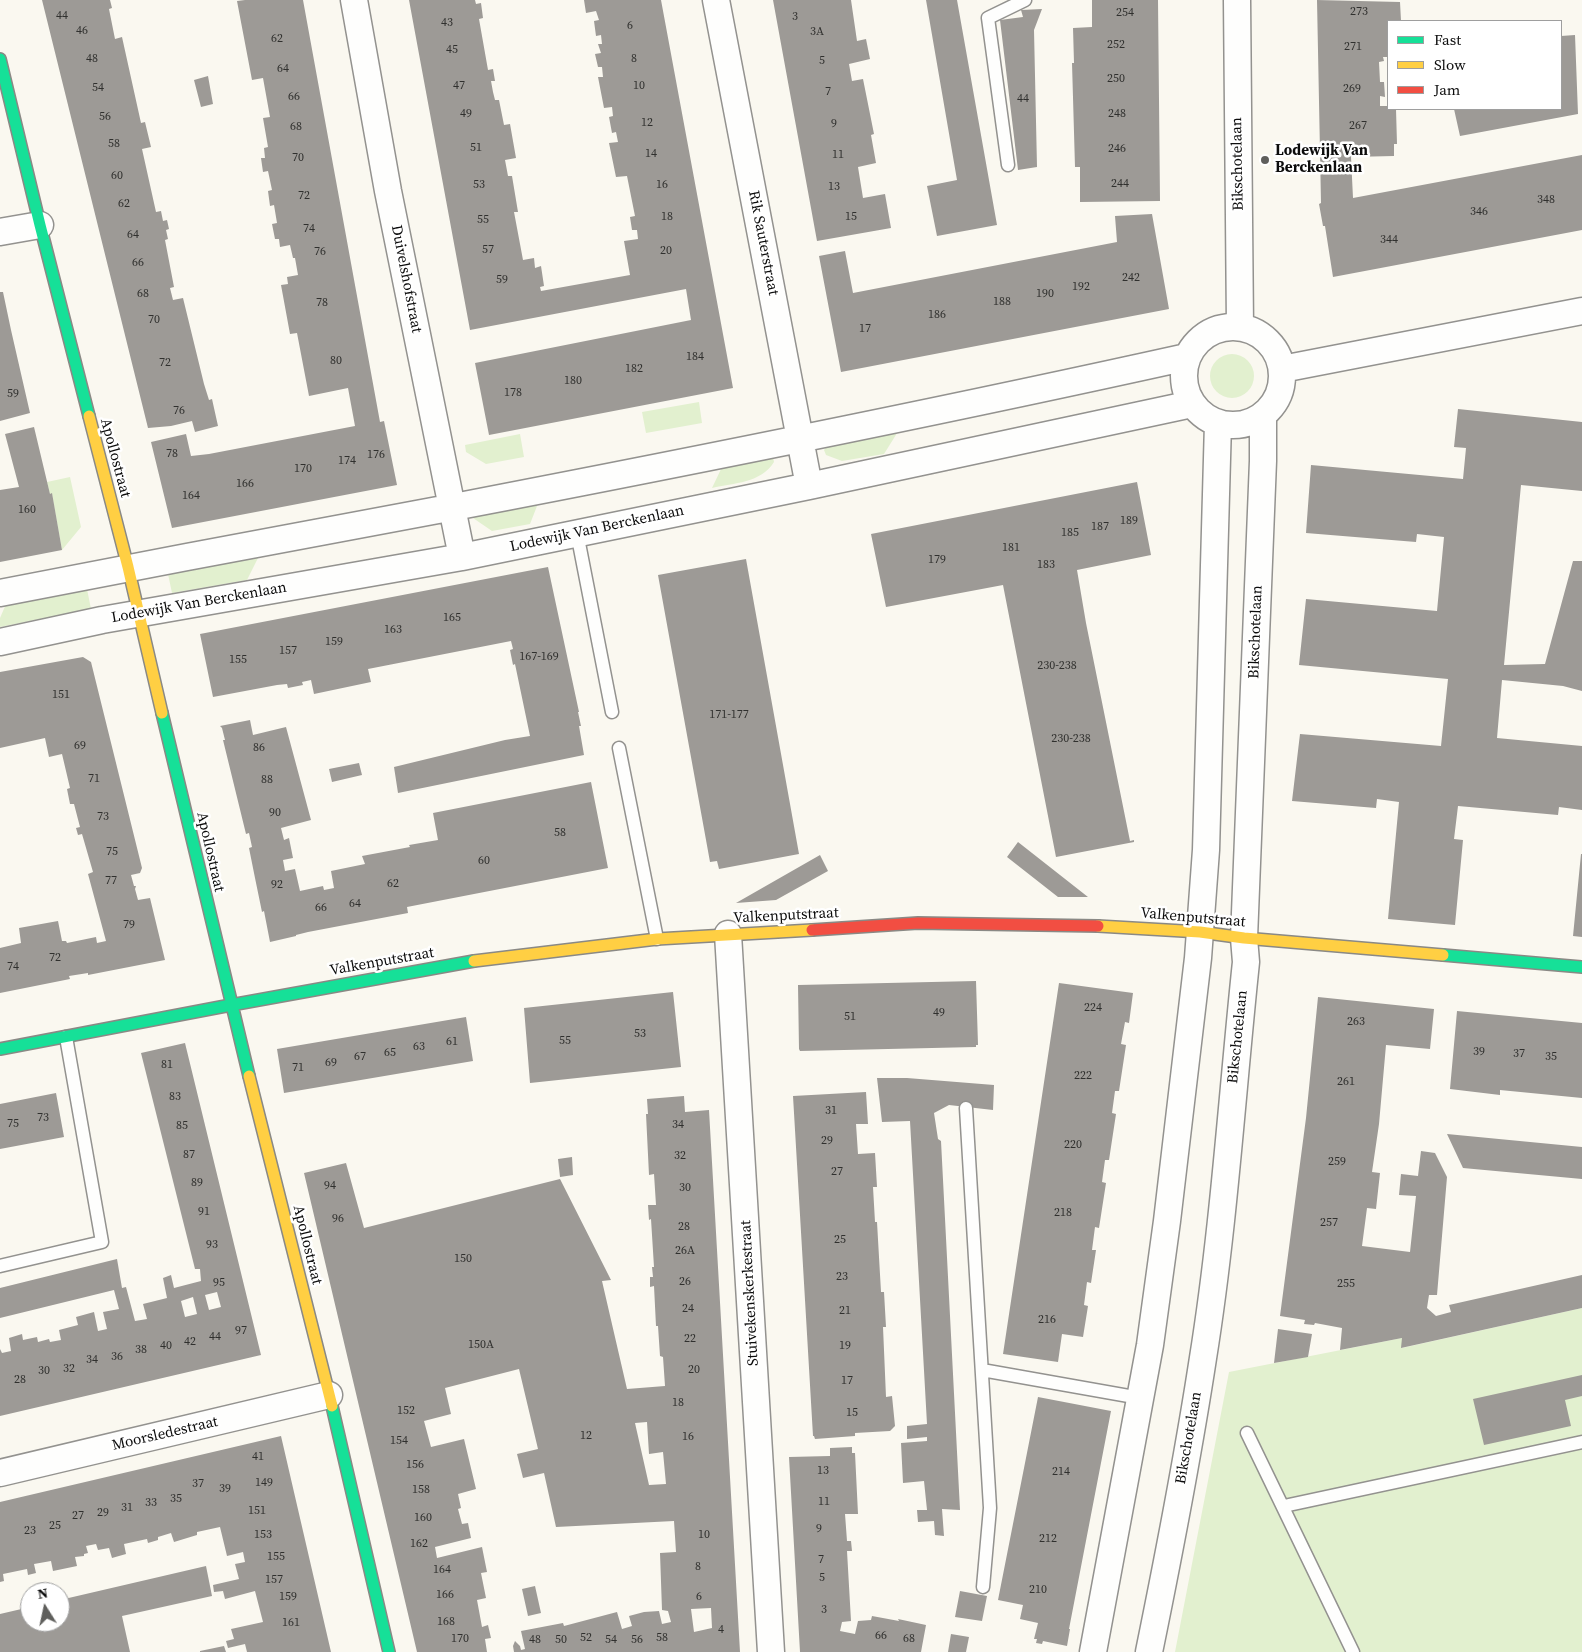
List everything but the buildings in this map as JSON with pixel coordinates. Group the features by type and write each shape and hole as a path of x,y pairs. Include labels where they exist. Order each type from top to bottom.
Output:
{"street":[{"name":"Duivelshofstraat","path":"354,0 388,191 462,557"},
{"name":"Rik Sauterstraat","path":"716,0 809,486"},
{"name":"Bikschotelaan","path":"1237,0 1240,327"},
{"name":"Apollostraat","path":"0,59 40,225 139,613 231,1005 329,1395 389,1652"},
{"path":"0,232 40,225"},
{"path":"1282,368 1582,312"},
{"path":"1240,327 1261,336 1271,345 1278,356 1282,368 1282,381 1279,394 1273,406 1263,415 1241,424 1218,423 1203,416 1192,404 1185,389 1183,373 1187,357 1194,345 1204,336 1217,329 1240,327"},
{"path":"0,593 452,508 800,439 1187,357"},
{"name":"Lodewijk Van Berckenlaan","path":"0,642 139,613 462,557 809,486 1192,404"},
{"name":"Bikschotelaan","path":"1149,1652 1169,1554 1204,1347 1220,1227 1246,962 1244,938 1263,461 1263,415"},
{"path":"1093,1652 1150,1345 1168,1221 1200,932 1206,850 1218,423"},
{"name":"Valkenputstraat","path":"0,1049 459,963 657,939 918,923 1106,926 1200,932 1244,938 1582,967"},
{"name":"Stuivekenskerkestraat","path":"728,934 771,1652"},
{"name":"Moorsledestraat","path":"0,1473 329,1395"}],"lane":[{"path":"1008,165 988,18 1025,0"},
{"path":"576,533 612,712"},
{"path":"619,748 657,939"},
{"path":"0,1266 102,1242 66,1037"},
{"path":"966,1108 990,1508 983,1587"},
{"path":"982,1370 1140,1398"},
{"path":"1248,1433 1353,1652"},
{"path":"1284,1506 1582,1442"}],"green space":[{"path":"1236,354 1248,360 1253,367 1253,385 1248,392 1241,397 1228,398 1216,392 1211,385 1210,372 1216,360 1223,355"},
{"path":"699,402 702,423 646,433 642,412"},
{"path":"899,430 884,454 842,461 826,455 824,450 827,446"},
{"path":"520,434 524,457 486,464 466,452 465,445"},
{"path":"773,457 774,462 762,474 746,481 712,488 722,467"},
{"path":"70,477 81,527 62,550 52,494 50,494 47,482"},
{"path":"539,501 530,524 492,531 473,518 477,513"},
{"path":"259,556 247,580 172,593 168,574"},
{"path":"87,589 91,609 0,627 0,618 6,604"},
{"path":"1582,1308 1582,1652 1175,1652 1229,1372 1402,1338 1402,1348"}],"traffic: fast":[{"path":"0,59 89,416"},
{"path":"162,713 249,1076"},
{"path":"1443,955 1582,967"},
{"path":"0,1049 474,961"},
{"path":"332,1406 389,1652"}],"traffic: slow":[{"path":"89,416 128,567 162,713"},
{"path":"1098,926 1200,932 1244,938 1443,955"},
{"path":"474,961 657,939 812,930"},
{"path":"249,1076 332,1406"}],"traffic: jam":[{"path":"812,930 918,923 1098,926"}],"place":[{"name":"Lodewijk Van Berckenlaan","path":"1265,160"}]}
